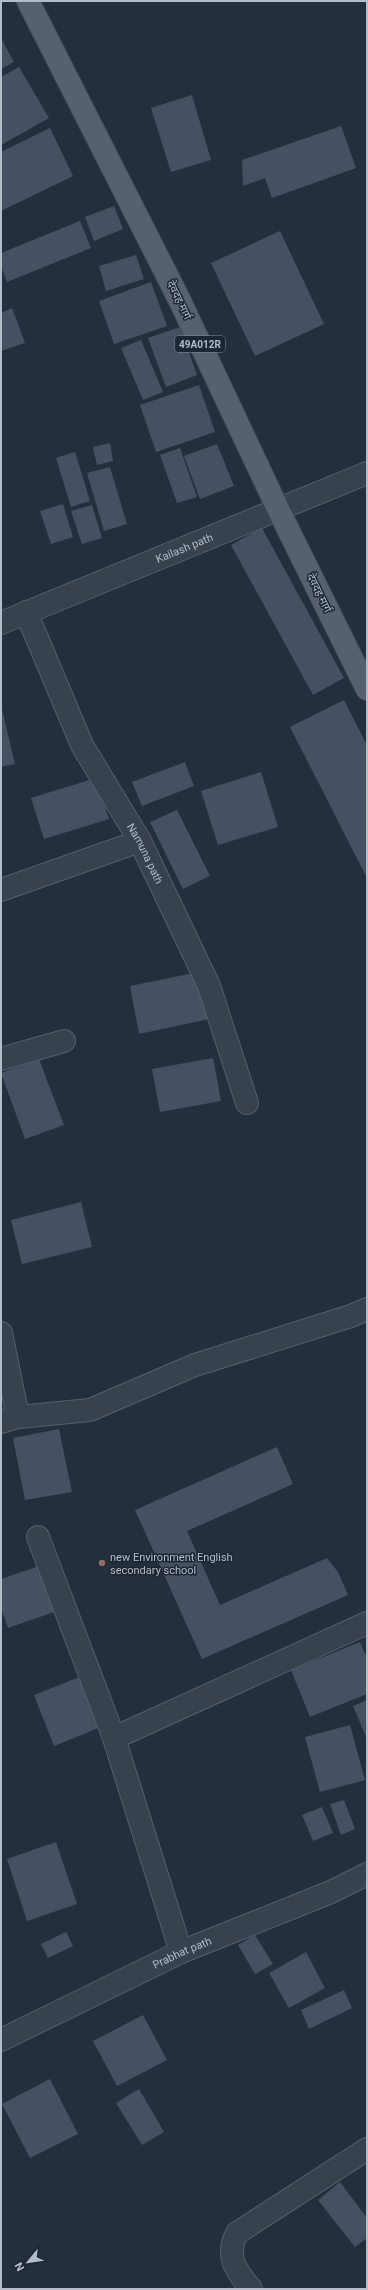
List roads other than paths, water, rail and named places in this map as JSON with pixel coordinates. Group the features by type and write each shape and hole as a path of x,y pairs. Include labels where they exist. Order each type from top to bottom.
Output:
{"main road":[{"name":"देवदह मार्ग","path":"28,1 180,301 278,509 367,689"}],"street":[{"name":"Kailash path","path":"1,622 367,473"},
{"name":"Namuna path","path":"26,612 82,745 140,841 209,986 247,1103"},
{"path":"1,890 140,841"},
{"path":"1,1059 64,1041"},
{"path":"1,1333 9,1420 90,1410 195,1365 352,1316 367,1309"},
{"path":"38,1537 114,1738 181,1952"},
{"path":"114,1738 367,1623"},
{"name":"Prabhat path","path":"1,2040 181,1952 330,1892 367,1874"},
{"path":"251,2289 238,2274 231,2254 232,2242 237,2233 367,2149"}],"place":[{"name":"new Environment English secondary school","path":"102,1563"}]}
